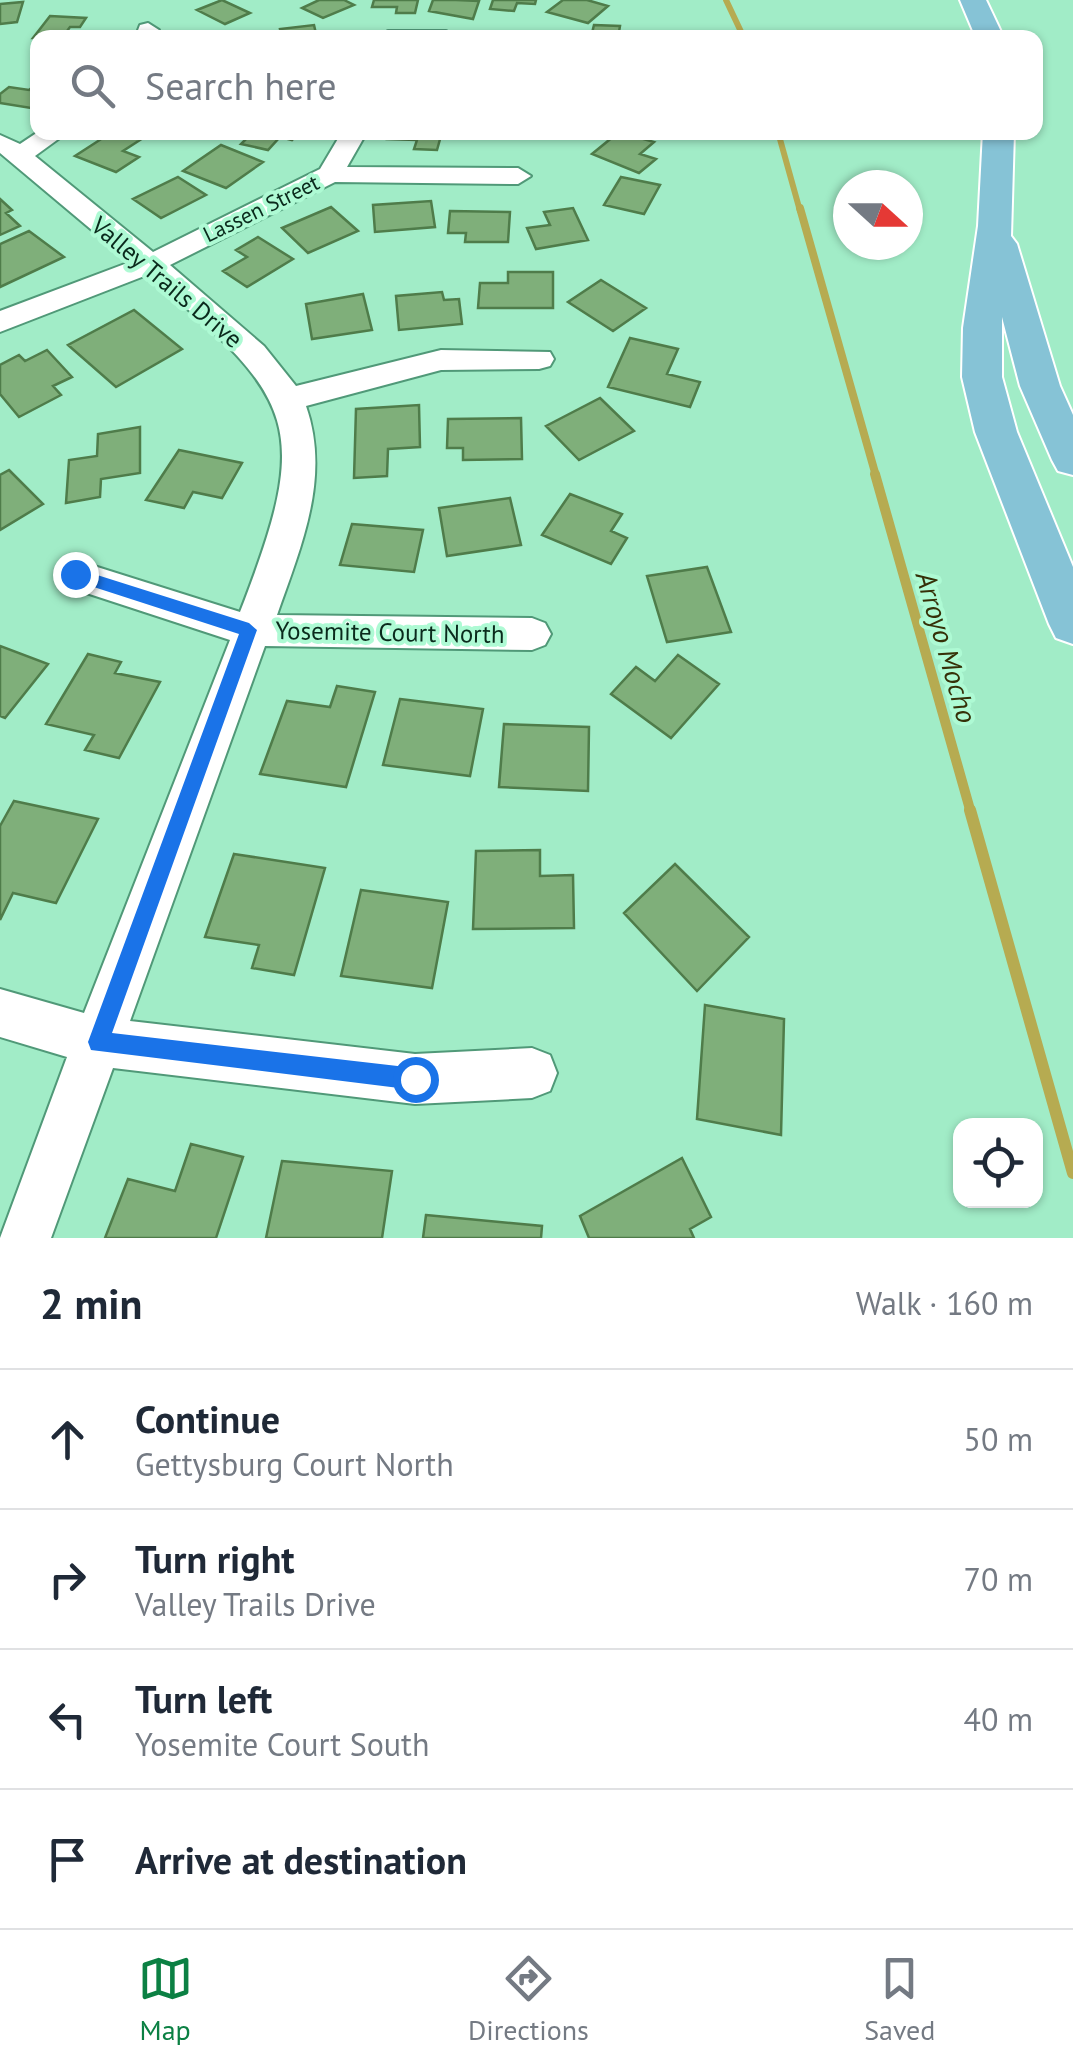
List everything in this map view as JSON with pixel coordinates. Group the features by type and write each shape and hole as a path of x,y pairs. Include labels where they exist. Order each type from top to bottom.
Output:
{"main road":[{"path":"973,0 986,30"},
{"path":"999,140 995,226 982,328 982,376 996,432 1073,624"},
{"path":"995,226 1040,386 1073,460"}],"street":[{"name":"Lassen Street","path":"0,322 150,264 330,174 349,140"},
{"name":"Valley Trails Drive","path":"11,148 66,198 214,316 289,399 302,443 300,481 289,532 249,630 24,1238"},
{"path":"330,174 518,176"},
{"path":"289,399 441,360 539,359"},
{"name":"Yosemite Court North","path":"75,574 249,630 532,634"},
{"path":"0,1013 98,1042 415,1079 532,1074"}],"building":[{"path":"222,0 250,13 225,24 197,10"},
{"path":"319,0 344,0 354,5 323,18 302,8"},
{"path":"374,0 418,0 415,13 396,13 397,7 372,7"},
{"path":"433,0 479,1 473,19 429,11"},
{"path":"493,0 536,0 535,4 517,3 514,11 490,9"},
{"path":"563,0 587,0 608,6 588,23 547,12"},
{"path":"23,2 17,22 0,24 0,4"},
{"path":"50,16 86,18 80,27 39,30"},
{"path":"314,25 315,30 280,30"},
{"path":"594,25 620,26 619,30 593,30"},
{"path":"9,87 29,90 30,108 0,103 0,94"},
{"path":"100,140 140,140 123,151 139,157 116,172 75,156"},
{"path":"245,140 277,140 268,150 241,144"},
{"path":"417,140 440,140 437,150 414,149"},
{"path":"609,140 647,140 654,142 640,154 656,159 639,173 592,154"},
{"path":"221,145 263,162 226,188 183,171"},
{"path":"178,177 206,195 161,218 133,199"},
{"path":"621,177 660,185 644,214 604,205"},
{"path":"0,199 12,210 6,213 20,226 0,235"},
{"path":"431,201 435,227 375,232 373,205"},
{"path":"331,207 358,231 308,253 282,228"},
{"path":"573,208 588,240 536,249 527,228 550,225 544,212"},
{"path":"450,211 510,212 508,242 465,242 466,233 448,233"},
{"path":"29,231 64,257 0,287 0,244"},
{"path":"258,237 293,259 247,287 223,271 247,257 236,250"},
{"path":"508,272 553,272 553,308 478,308 480,283 508,283"},
{"path":"601,280 646,308 613,331 568,302"},
{"path":"442,292 444,300 459,299 462,324 399,330 396,296"},
{"path":"363,294 372,330 312,339 306,304"},
{"path":"134,310 182,349 116,387 68,345"},
{"path":"630,338 678,349 667,374 700,382 690,407 608,387"},
{"path":"47,350 72,377 53,386 61,395 19,417 0,394 0,365 19,355 25,361"},
{"path":"600,398 634,431 579,460 546,426"},
{"path":"419,405 420,447 388,449 387,476 354,478 356,409"},
{"path":"521,418 522,459 463,460 463,448 447,448 448,419"},
{"path":"140,427 140,473 101,479 100,497 66,503 69,460 97,456 98,434"},
{"path":"179,450 242,463 222,498 193,492 184,508 146,500"},
{"path":"9,470 43,504 0,530 0,475"},
{"path":"570,494 622,514 611,531 627,538 611,564 542,535"},
{"path":"510,498 521,545 447,556 439,508"},
{"path":"352,524 423,530 414,572 340,565"},
{"path":"707,567 731,632 667,642 647,576"},
{"path":"0,646 48,664 5,718 0,716"},
{"path":"88,654 121,662 115,673 160,682 119,758 85,750 94,735 46,724"},
{"path":"678,655 719,684 671,738 611,694 636,667 655,681"},
{"path":"337,686 375,692 346,787 260,774 287,701 330,707"},
{"path":"400,699 483,709 470,776 383,765"},
{"path":"504,724 589,727 588,791 499,787"},
{"path":"14,801 98,819 56,903 13,893 0,920 0,826"},
{"path":"540,850 540,876 573,875 574,928 473,929 476,851"},
{"path":"234,854 325,868 294,975 252,968 259,945 205,937"},
{"path":"675,864 749,937 697,991 624,913"},
{"path":"361,890 448,902 432,988 341,976"},
{"path":"705,1005 784,1019 781,1135 697,1119"},
{"path":"191,1144 243,1157 216,1238 105,1238 128,1179 175,1191"},
{"path":"682,1158 711,1217 690,1229 694,1238 589,1238 580,1216"},
{"path":"282,1161 392,1171 382,1238 266,1238"},
{"path":"426,1215 542,1226 541,1238 423,1238"}],"waterway":[{"name":"Arroyo Mocho","path":"726,0 740,30"},
{"name":"Arroyo Mocho","path":"780,140 800,211"},
{"name":"Arroyo Mocho","path":"800,208 876,476"},
{"name":"Arroyo Mocho","path":"875,474 971,813"},
{"name":"Arroyo Mocho","path":"970,810 1073,1173"}],"route":[{"path":"75,574 249,630 98,1042 415,1079"}]}
